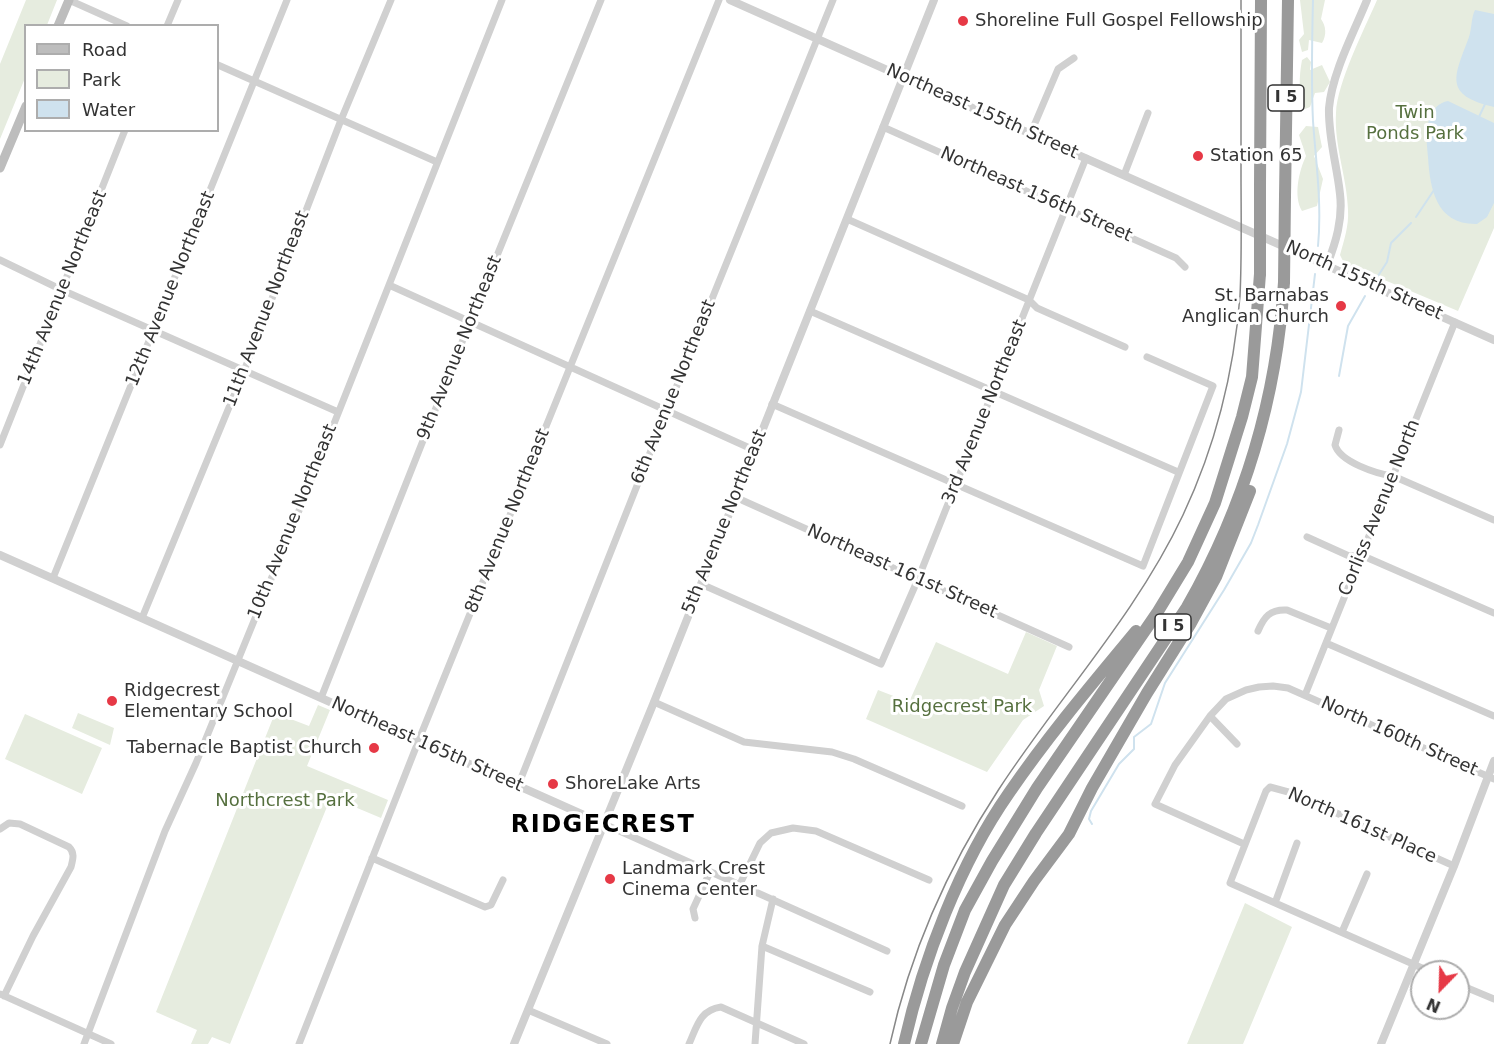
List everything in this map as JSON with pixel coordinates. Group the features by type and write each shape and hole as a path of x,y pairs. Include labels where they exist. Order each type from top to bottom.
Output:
{"highway":[{"name":"I 5","path":"921,1044 944,965 965,910 1037,788 1188,562 1215,503 1252,377 1260,274 1261,0"},
{"name":"I 5","path":"942,1044 965,972 1004,885 1036,832 1187,607 1208,570 1238,500 1258,443 1277,358 1284,282 1288,0"},
{"path":"953,1044 967,1002 1005,925 1069,834 1092,788 1216,577 1239,522 1258,465 1258,443"},
{"path":"904,1044 920,985 936,939 956,890 994,816 1074,705 1171,589"}],"main road":[{"path":"59,24 69,0"},
{"path":"0,168 3,154 24,110"}],"street":[{"path":"69,0 123,24"},
{"path":"168,24 178,0"},
{"name":"12th Avenue Northeast","path":"53,578 287,0"},
{"name":"11th Avenue Northeast","path":"142,618 244,371 341,120 391,0"},
{"name":"10th Avenue Northeast","path":"84,1044 165,831 196,763 502,0"},
{"name":"9th Avenue Northeast","path":"321,698 601,0"},
{"name":"8th Avenue Northeast","path":"299,1044 418,741 719,0"},
{"name":"Northeast 155th Street","path":"730,0 1030,135 1234,223"},
{"name":"6th Avenue Northeast","path":"518,786 833,0"},
{"name":"5th Avenue Northeast","path":"514,1044 654,702 934,0"},
{"path":"1327,265 1336,240 1341,205 1330,131 1330,99 1337,74 1367,0"},
{"path":"1030,135 1058,69 1074,58"},
{"path":"219,65 437,162"},
{"path":"1124,175 1148,113"},
{"name":"Northeast 156th Street","path":"883,127 1176,258 1185,267"},
{"name":"14th Avenue Northeast","path":"0,445 124,132"},
{"name":"3rd Avenue Northeast","path":"701,584 881,664 918,579 1086,159"},
{"path":"847,219 1029,300 1037,308 1125,347"},
{"name":"North 155th Street","path":"1234,223 1494,340"},
{"path":"0,260 62,290 338,412"},
{"path":"388,285 754,450"},
{"path":"810,311 1178,472"},
{"name":"Corliss Avenue North","path":"1305,695 1455,322"},
{"path":"772,404 1143,566 1213,386 1147,357"},
{"path":"1339,430 1335,445 1342,457 1494,519"},
{"name":"Northeast 161st Street","path":"735,497 1070,647"},
{"path":"1307,537 1349,556 1361,555 1494,613"},
{"name":"Northeast 165th Street","path":"0,555 887,951"},
{"path":"1258,631 1264,618 1271,611 1279,609 1287,610 1331,628"},
{"path":"1326,643 1494,716"},
{"name":"North 160th Street","path":"1244,844 1155,804 1175,765 1210,716 1226,699 1246,690 1273,686 1288,688 1491,778"},
{"path":"654,702 744,742 832,752 854,759 962,806"},
{"path":"1210,716 1237,744"},
{"path":"1415,960 1491,778 1494,761"},
{"name":"North 161st Place","path":"1244,844 1266,791 1270,787 1292,793 1454,866"},
{"path":"1,828 9,823 20,824 69,847 73,858 71,867 2,995 111,1044"},
{"path":"740,885 754,852 771,833 785,828 802,828 823,834 929,880"},
{"path":"1275,903 1297,843"},
{"path":"1244,844 1230,883 1410,963"},
{"path":"372,858 485,907 491,905 503,880"},
{"path":"695,918 693,909 710,872"},
{"path":"1342,932 1366,874"},
{"path":"755,1044 762,946 773,899"},
{"path":"762,946 870,992"},
{"path":"1381,1044 1410,972"},
{"path":"1470,989 1494,999"},
{"path":"689,1044 701,1018 710,1009 721,1007 804,1044"},
{"path":"528,1010 607,1044"}],"green space":[{"path":"26,0 57,0 47,24 24,24 24,80 0,139 0,64"},
{"path":"1300,0 1325,0 1321,19 1325,31 1324,40 1322,43 1309,40 1308,50 1302,52 1299,40 1304,34"},
{"name":"Twin Ponds Park","path":"1377,0 1494,0 1494,228 1458,311 1344,263 1340,255 1348,216 1336,113 1341,87 1352,56"},
{"path":"1307,57 1311,62 1310,70 1322,65 1330,82 1324,92 1315,93 1310,107 1305,109 1300,91 1300,79 1302,60"},
{"path":"1306,126 1318,127 1322,147 1314,156 1323,179 1317,206 1302,211 1297,191 1306,156 1299,135"},
{"name":"Ridgecrest Park","path":"1026,632 1057,646 1039,690 1044,706 1023,720 987,772 866,719 878,690 909,702 936,642 1008,674"},
{"name":"Northcrest Park","path":"318,705 330,710 307,766 388,800 381,818 331,797 230,1044 212,1037 208,1044 191,1044 197,1030 156,1012 275,713 309,726"},
{"path":"78,713 114,728 110,745 72,728"},
{"path":"25,714 102,748 82,794 5,759"},
{"path":"1245,903 1292,927 1243,1044 1187,1044"}],"water":[{"path":"1475,10 1494,14 1494,107 1466,97 1457,82 1459,63 1469,37"},
{"path":"1448,101 1494,123 1494,203 1487,217 1477,224 1463,223 1444,212 1438,203 1431,181 1427,143 1428,125 1436,108"}],"waterway":[{"path":"1313,0 1312,91 1319,199 1318,246"},
{"path":"1478,119 1486,102"},
{"path":"1416,217 1434,190"},
{"path":"1378,276 1387,262 1391,243 1411,223"},
{"path":"1092,824 1089,819 1091,811 1119,764 1134,749 1134,737 1151,724 1165,683 1251,543 1287,444 1301,392 1315,274"},
{"path":"1339,376 1348,326 1365,296"}],"tram line":[{"path":"890,1044 898,1010 920,944 963,849 1022,755 1143,587 1183,515 1205,463 1228,381 1240,296 1241,0"}],"place":[{"name":"Shoreline Full Gospel Fellowship","path":"963,21"},
{"name":"Station 65","path":"1198,156"},
{"name":"St. Barnabas Anglican Church","path":"1341,306"},
{"name":"Ridgecrest Elementary School","path":"112,701"},
{"name":"Tabernacle Baptist Church","path":"374,748"},
{"name":"ShoreLake Arts","path":"553,784"},
{"name":"Landmark Crest Cinema Center","path":"610,879"}],"district":[{"name":"RIDGECREST","path":"603,826"}]}
